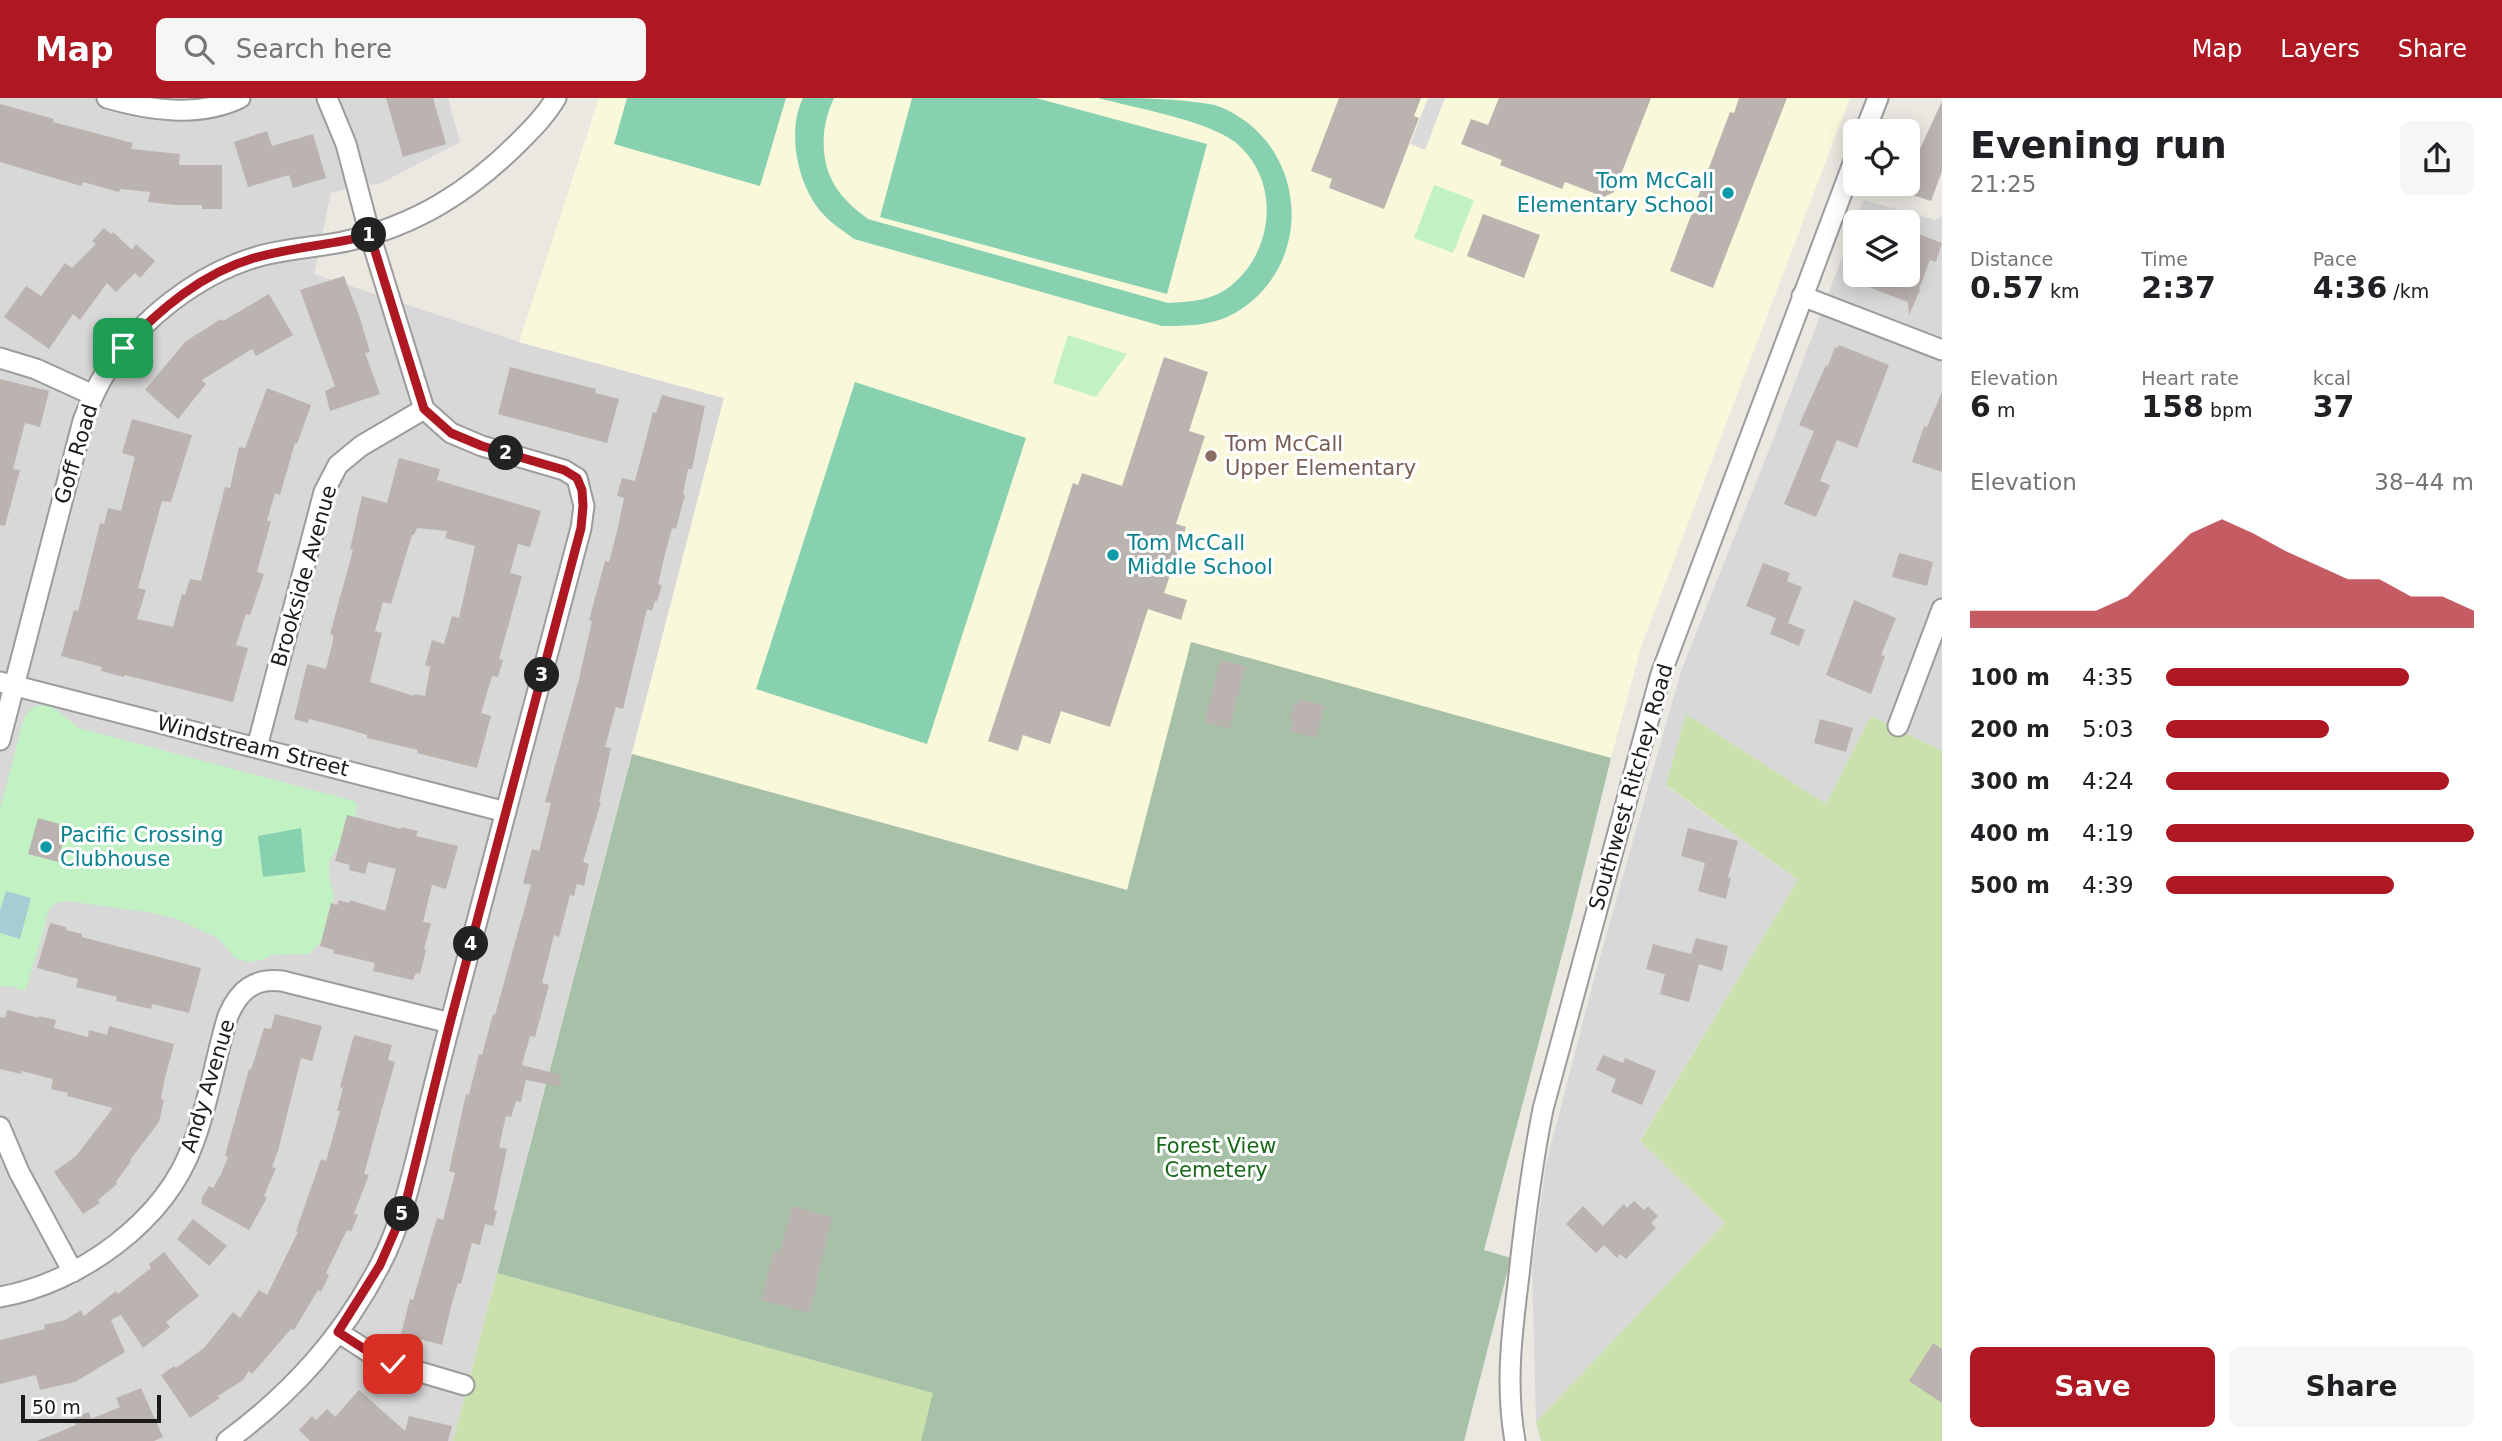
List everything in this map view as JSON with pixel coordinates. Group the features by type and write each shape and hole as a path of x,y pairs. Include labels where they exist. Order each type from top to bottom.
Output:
{"street":[{"path":"107,98 153,109 181,110 206,108 240,98"},
{"path":"227,1441 265,1413 294,1386 338,1332 363,1294 392,1240 404,1210 450,1023 581,528 583,506 582,490 577,478 564,470 482,446 451,433 424,409 370,235 346,144 327,98"},
{"name":"Goff Road","path":"0,740 7,684 74,450 93,395 107,370 139,330 166,306 212,276 252,258 370,235 426,214 490,171 543,118 556,98"},
{"path":"1870,119 1878,98"},
{"name":"Southwest Ritchey Road","path":"1515,1441 1509,1401 1511,1348 1534,1158 1543,1109 1661,674 1843,189"},
{"path":"1802,296 1942,350"},
{"path":"0,358 36,369 93,395"},
{"name":"Brookside Avenue","path":"257,747 324,492 338,466 360,446 424,409"},
{"path":"1898,726 1942,609"},
{"name":"Windstream Street","path":"7,684 506,812"},
{"name":"Andy Avenue","path":"0,1297 42,1286 73,1272 110,1249 144,1220 179,1173 193,1147 228,1016 234,1000 248,988 264,981 282,981 450,1023"},
{"path":"0,1127 19,1172 73,1272"},
{"path":"338,1332 375,1356 393,1364 464,1385"}],"shaded area":[{"path":"0,98 448,98 460,142 381,183 331,192 314,274 519,342 724,398 453,1441 0,1441"},
{"name":"Tom McCall Upper Elementary","path":"599,98 1850,98 1641,647 1611,758 1191,643 1128,890 632,754 724,398 519,342"},
{"path":"1428,98 1445,98 1425,150 1410,144"},
{"path":"1864,200 1900,210 1860,210"},
{"path":"1920,216 1935,220 1942,216 1942,751 1871,716 1826,804 1686,714 1666,786 1798,880 1640,1140 1725,1223 1536,1422 1532,1266 1546,1164 1597,968 1681,671 1843,255 1843,287 1920,287"}],"green space":[{"path":"627,98 786,98 760,186 614,144"},
{"path":"803,98 834,98 825,124 826,165 838,190 868,219 1168,303 1212,297 1241,276 1254,258 1262,239 1266,197 1261,177 1250,158 1235,142 1222,134 1189,121 1098,98 1142,98 1215,105 1245,121 1268,144 1284,172 1291,202 1290,234 1281,264 1262,291 1235,313 1208,323 1162,326 854,239 824,215 815,204 801,175 795,127"},
{"path":"912,98 1036,98 1207,144 1167,294 880,217"},
{"path":"1434,185 1474,200 1453,253 1414,238"},
{"path":"1068,335 1127,354 1096,397 1053,383"},
{"path":"855,382 1026,438 927,744 756,689"},
{"name":"Forest View Cemetery","path":"1191,642 1611,758 1484,1250 1511,1258 1464,1441 921,1441 933,1393 497,1273 632,754 1127,890"},
{"path":"37,705 53,707 79,728 354,801 357,804 356,819 347,840 335,851 329,863 334,897 321,942 309,954 272,955 248,962 235,958 220,940 177,919 147,912 66,901 56,903 49,910 26,990 0,986 0,809 24,718"},
{"path":"1686,714 1826,804 1871,716 1942,751 1942,1441 1541,1441 1536,1422 1725,1223 1640,1141 1798,880 1666,785"},
{"path":"301,828 305,872 263,877 258,836"},
{"path":"497,1273 934,1393 921,1441 453,1441"}],"water":[{"path":"6,891 31,898 20,939 0,933 0,911"}],"building":[{"path":"386,98 433,98 446,144 403,157"},
{"path":"1339,98 1421,98 1414,116 1419,118 1384,209 1329,188 1332,179 1311,171"},
{"path":"1499,98 1651,98 1614,192 1604,197 1565,182 1562,189 1500,165 1502,160 1461,144 1471,119 1488,125"},
{"name":"Tom McCall Elementary School","path":"1739,98 1787,98 1713,288 1670,271 1730,112 1734,113"},
{"path":"1942,101 1942,171 1931,201 1916,196 1920,196 1920,149"},
{"path":"0,104 54,119 53,122 133,143 131,149 180,154 179,165 222,165 222,209 148,202 150,192 120,189 119,192 83,182 81,186 0,162"},
{"path":"267,131 272,146 313,134 326,178 293,188 289,175 248,187 234,142"},
{"path":"1483,214 1540,235 1524,278 1467,256"},
{"path":"104,228 111,234 113,232 132,250 136,244 155,261 140,278 135,273 116,292 107,283 80,320 73,314 49,349 4,317 26,286 41,296 65,263 72,268 96,244 92,241"},
{"path":"1920,235 1942,243 1936,262 1930,260 1920,286"},
{"path":"344,276 359,315 370,352 365,353 380,394 330,411 325,391 335,386 300,290"},
{"path":"1869,287 1920,287 1909,315 1908,302"},
{"path":"269,294 293,335 256,356 252,349 202,380 206,384 178,419 145,390 186,341"},
{"path":"1839,345 1889,365 1857,448 1837,440 1820,481 1830,485 1816,517 1784,504 1814,431 1799,425 1835,347 1838,348"},
{"name":"Tom McCall Middle School","path":"1164,357 1208,372 1189,431 1205,436 1176,524 1186,527 1164,593 1187,600 1181,620 1148,609 1110,727 1061,711 1050,744 1023,735 1018,751 988,741 1073,483 1078,485 1082,473 1122,486"},
{"path":"510,367 596,389 595,393 619,399 607,443 498,414"},
{"path":"0,379 49,391 40,427 25,423 13,469 20,470 5,526 0,525"},
{"path":"267,388 311,405 297,444 295,443 280,495 275,493 267,521 271,521 257,572 264,574 236,645 248,648 233,702 101,671 102,667 61,656 74,610 78,611 100,523 104,524 108,508 121,511 135,457 122,453 132,419 192,435 171,502 162,501 138,588 146,590 137,619 173,627 182,594 185,595 190,579 201,581 225,487 230,488 239,447 245,448"},
{"path":"1942,392 1942,472 1912,462 1924,426 1927,427"},
{"path":"662,395 705,406 676,529 672,528 666,550 658,584 662,586 652,611 647,609 623,709 616,707 605,747 611,748 601,802 583,862 589,864 584,886 577,884 574,896 570,895 559,937 554,935 542,983 549,985 535,1037 530,1036 522,1065 562,1075 560,1087 526,1080 521,1102 516,1101 511,1117 506,1116 499,1147 507,1149 493,1226 485,1224 480,1245 472,1243 461,1284 458,1283 452,1303 442,1345 401,1334 437,1218 443,1220 455,1173 449,1171 466,1094 469,1095 479,1054 482,1055 493,1014 495,1015 531,885 523,883 532,849 539,851 551,803 545,802 579,679 592,621 589,620 605,561 609,562 618,527 624,498 617,496 622,478 635,481 653,412 656,413"},
{"path":"399,458 440,469 437,480 541,511 530,547 518,544 510,573 522,576 499,659 503,660 498,677 492,676 481,713 491,716 477,768 367,738 367,735 344,728 309,719 308,723 294,719 307,664 326,669 333,641 333,635 330,634 353,550 350,549 362,496 387,503","holes":["417,528 447,531 445,538 475,546 459,618 452,616 444,644 432,640 425,665 430,667 425,696 414,696 370,682 382,633 375,631 383,602 391,604 412,535"]},
{"path":"1899,553 1933,562 1927,586 1892,577"},
{"path":"1763,563 1790,573 1787,581 1802,587 1788,623 1778,619 1805,630 1799,646 1770,634 1776,618 1746,606"},
{"path":"1854,600 1896,618 1881,655 1885,656 1871,694 1826,675"},
{"path":"1220,660 1246,666 1229,729 1204,722"},
{"path":"1299,699 1325,706 1316,738 1290,732 1293,720 1289,719 1294,702 1298,704"},
{"path":"1820,719 1853,728 1846,752 1814,743"},
{"path":"347,815 418,831 416,836 458,846 446,889 432,885 423,922 431,923 424,949 426,950 420,974 416,973 413,980 373,971 375,963 333,953 334,950 320,946 331,903 337,905 339,900 349,903 350,900 385,911 396,869 368,862 365,874 349,870 350,865 335,861"},
{"name":"Pacific Crossing Clubhouse","path":"38,818 67,826 58,862 28,854"},
{"path":"1688,828 1738,841 1728,877 1731,878 1726,899 1698,891 1705,863 1681,856"},
{"path":"50,923 82,934 82,937 201,968 189,1013 152,1004 151,1009 116,1001 117,997 76,987 78,979 37,968"},
{"path":"1696,938 1728,946 1722,971 1699,964 1689,1002 1660,994 1665,974 1646,969 1653,944 1691,954"},
{"path":"7,1010 56,1020 54,1028 88,1037 89,1030 107,1035 109,1026 174,1044 164,1082 161,1099 164,1100 159,1122 130,1160 117,1184 98,1200 100,1203 83,1214 54,1172 76,1156 113,1108 51,1089 53,1079 22,1071 21,1074 0,1069 0,1017 5,1018"},
{"path":"275,1014 322,1026 312,1061 301,1058 272,1167 276,1168 264,1196 267,1198 249,1230 202,1204 202,1198 209,1186 213,1188 228,1157 225,1156 249,1069 251,1070 264,1028 271,1029"},
{"path":"354,1035 392,1045 388,1060 395,1062 364,1174 369,1175 354,1213 358,1215 351,1232 347,1230 326,1273 329,1275 321,1292 318,1290 294,1330 291,1329 252,1374 249,1371 243,1380 190,1418 161,1375 204,1348 233,1312 240,1318 259,1290 267,1295 298,1232 296,1231 321,1159 326,1161 340,1111 337,1111 343,1088 340,1087"},
{"path":"1603,1055 1623,1063 1625,1058 1656,1071 1642,1105 1611,1092 1616,1079 1596,1070"},
{"path":"1634,1201 1644,1210 1648,1206 1658,1216 1651,1223 1656,1228 1626,1259 1620,1254 1617,1258 1604,1245 1596,1253 1566,1224 1583,1206 1603,1226 1624,1204 1627,1208"},
{"path":"792,1206 832,1217 810,1313 761,1300 774,1250 780,1252"},
{"path":"193,1219 227,1246 209,1266 177,1239"},
{"path":"164,1252 199,1296 166,1322 170,1327 143,1348 121,1315 111,1320 125,1352 75,1382 40,1390 36,1375 0,1384 0,1340 45,1329 44,1325 65,1320 81,1310 84,1316 151,1268 149,1264"},
{"path":"1933,1343 1942,1349 1942,1403 1909,1381"},
{"path":"141,1388 163,1437 154,1441 37,1441 76,1425 73,1418 89,1412 91,1419 120,1407 116,1398"},
{"path":"359,1390 405,1431 409,1416 452,1426 448,1441 310,1441 299,1430 312,1416 316,1420 327,1409 335,1417"}],"place":[{"name":"Tom McCall Elementary School","path":"1728,193"},
{"name":"Tom McCall Upper Elementary","path":"1211,456"},
{"name":"Tom McCall Middle School","path":"1113,555"},
{"name":"Pacific Crossing Clubhouse","path":"46,847"}],"route":[{"path":"123,348 158,313 183,293 212,276 252,258 370,235 424,409 451,433 482,446 564,470 577,478 582,490 581,528 450,1023 404,1210 380,1265 338,1332 375,1356 393,1364"}]}
